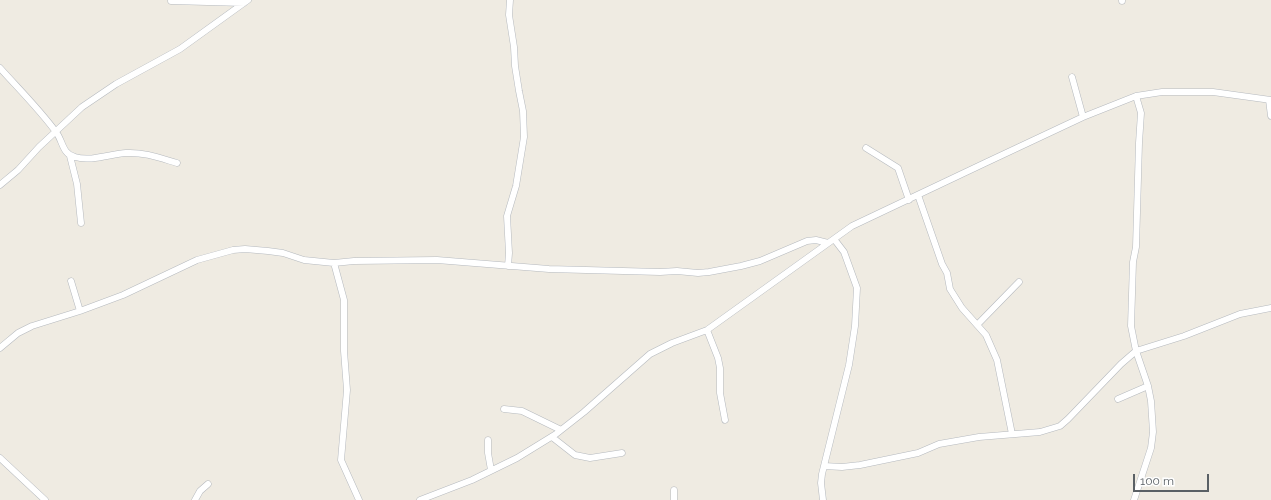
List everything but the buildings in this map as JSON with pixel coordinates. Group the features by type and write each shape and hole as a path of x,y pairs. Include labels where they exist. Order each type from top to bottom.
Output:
{"street":[{"path":"508,266 509,253 507,216 516,186 524,137 523,111 509,15 510,0"},
{"path":"171,1 246,1"},
{"path":"0,185 18,170 39,147 82,107 116,84 180,49 246,1"},
{"path":"0,68 56,132 70,156 77,184 81,223"},
{"path":"1072,77 1083,117"},
{"path":"420,500 472,480 517,458 552,437 584,412 650,354 672,343 707,330 852,226 910,200 1083,117 1136,96 1162,92 1213,92 1270,100 1271,116"},
{"path":"1134,500 1151,448 1153,432 1151,401 1148,386 1136,351 1131,326 1133,262 1136,247 1141,113 1136,96"},
{"path":"866,148 898,168 910,200"},
{"path":"70,156 85,158 124,153 137,153 157,157 177,164"},
{"path":"918,196 942,264 947,273 950,289 962,308 986,335 997,360 1012,434"},
{"path":"0,348 18,333 32,326 80,311 123,295 197,260 232,250 256,249 283,253 314,262 334,263 354,261 437,260 549,269 709,272 760,261 807,241 831,241 844,252 856,288 855,326 850,365 824,466 821,483 823,500"},
{"path":"334,263 344,300 344,351 347,390 341,460 359,500"},
{"path":"71,281 80,311"},
{"path":"977,325 1019,282"},
{"path":"824,466 842,467 860,465 918,453 939,444 979,437 1040,432 1060,426 1136,351 1184,336 1240,314 1271,308"},
{"path":"707,330 720,368 720,393 725,420"},
{"path":"1118,400 1148,386"},
{"path":"504,409 522,411 561,430"},
{"path":"552,437 575,455 590,458 622,453"},
{"path":"488,440 488,453 491,470"},
{"path":"0,458 45,500"},
{"path":"195,500 200,491 208,484"},
{"path":"674,490 674,500"}]}
